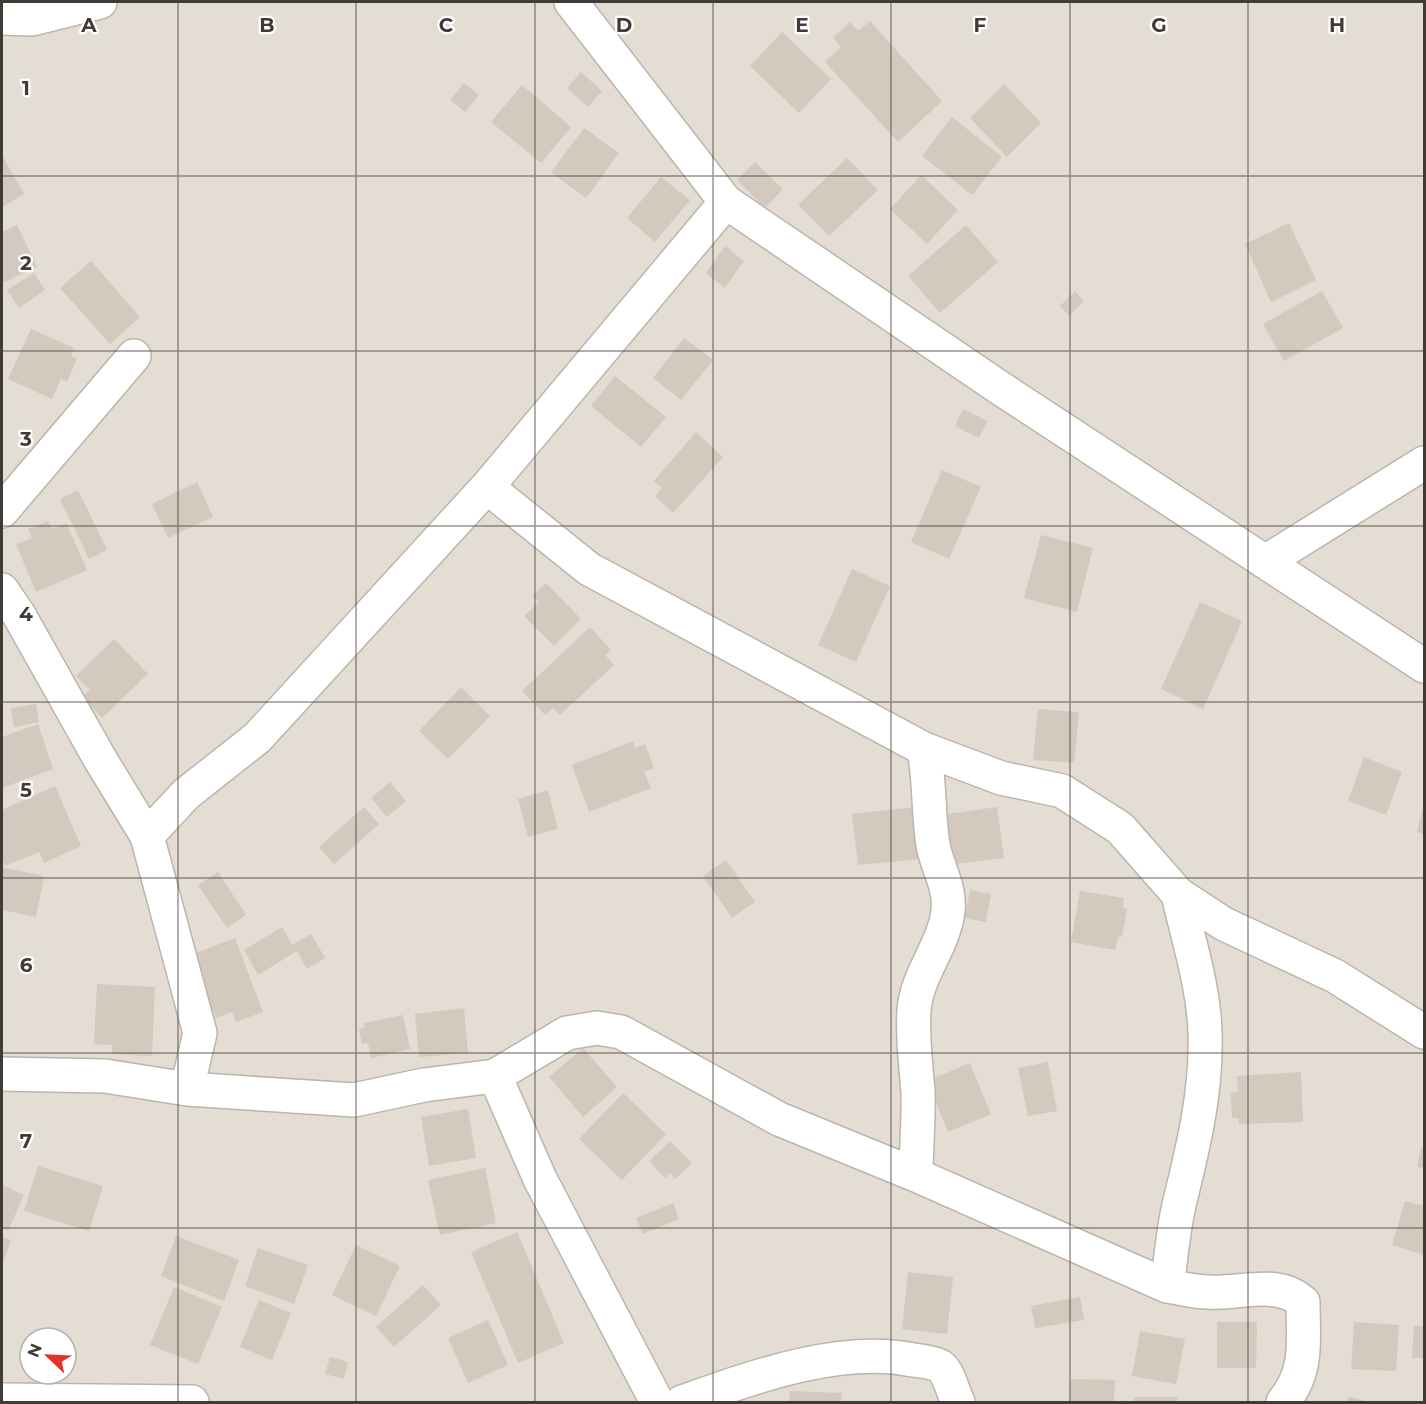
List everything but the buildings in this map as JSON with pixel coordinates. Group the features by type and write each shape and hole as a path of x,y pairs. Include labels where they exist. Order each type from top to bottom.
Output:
{"street":[{"path":"2,36 17,19 100,2"},
{"path":"571,2 726,202 1003,390 1425,666"},
{"path":"147,836 186,794 257,738 487,486 726,202"},
{"path":"2,511 134,356"},
{"path":"1265,562 1425,463"},
{"path":"487,486 589,568 924,749 1001,778 1062,791 1120,828 1178,894 1224,924 1335,976 1425,1032"},
{"path":"2,590 19,615 99,759 147,836 200,1033 187,1089"},
{"path":"916,1174 918,1092 912,1049 914,1008 921,977 942,933 948,911 947,890 939,870 933,843 929,775 924,749"},
{"path":"1167,1286 1179,1206 1197,1130 1205,1075 1205,1031 1201,999 1178,894"},
{"path":"2,1074 105,1076 187,1089 354,1100 424,1085 495,1076 567,1033 597,1028 621,1032 779,1119 916,1174 1167,1286 1208,1292 1270,1288 1294,1294 1304,1302 1300,1389 1283,1402"},
{"path":"495,1076 540,1179 657,1402"},
{"path":"682,1402 784,1370 860,1355 899,1357 940,1366 948,1375 958,1402"},
{"path":"2,1400 192,1402"}],"shaded area":[{"path":"2,2 1424,2 1424,1402 2,1402"}]}
